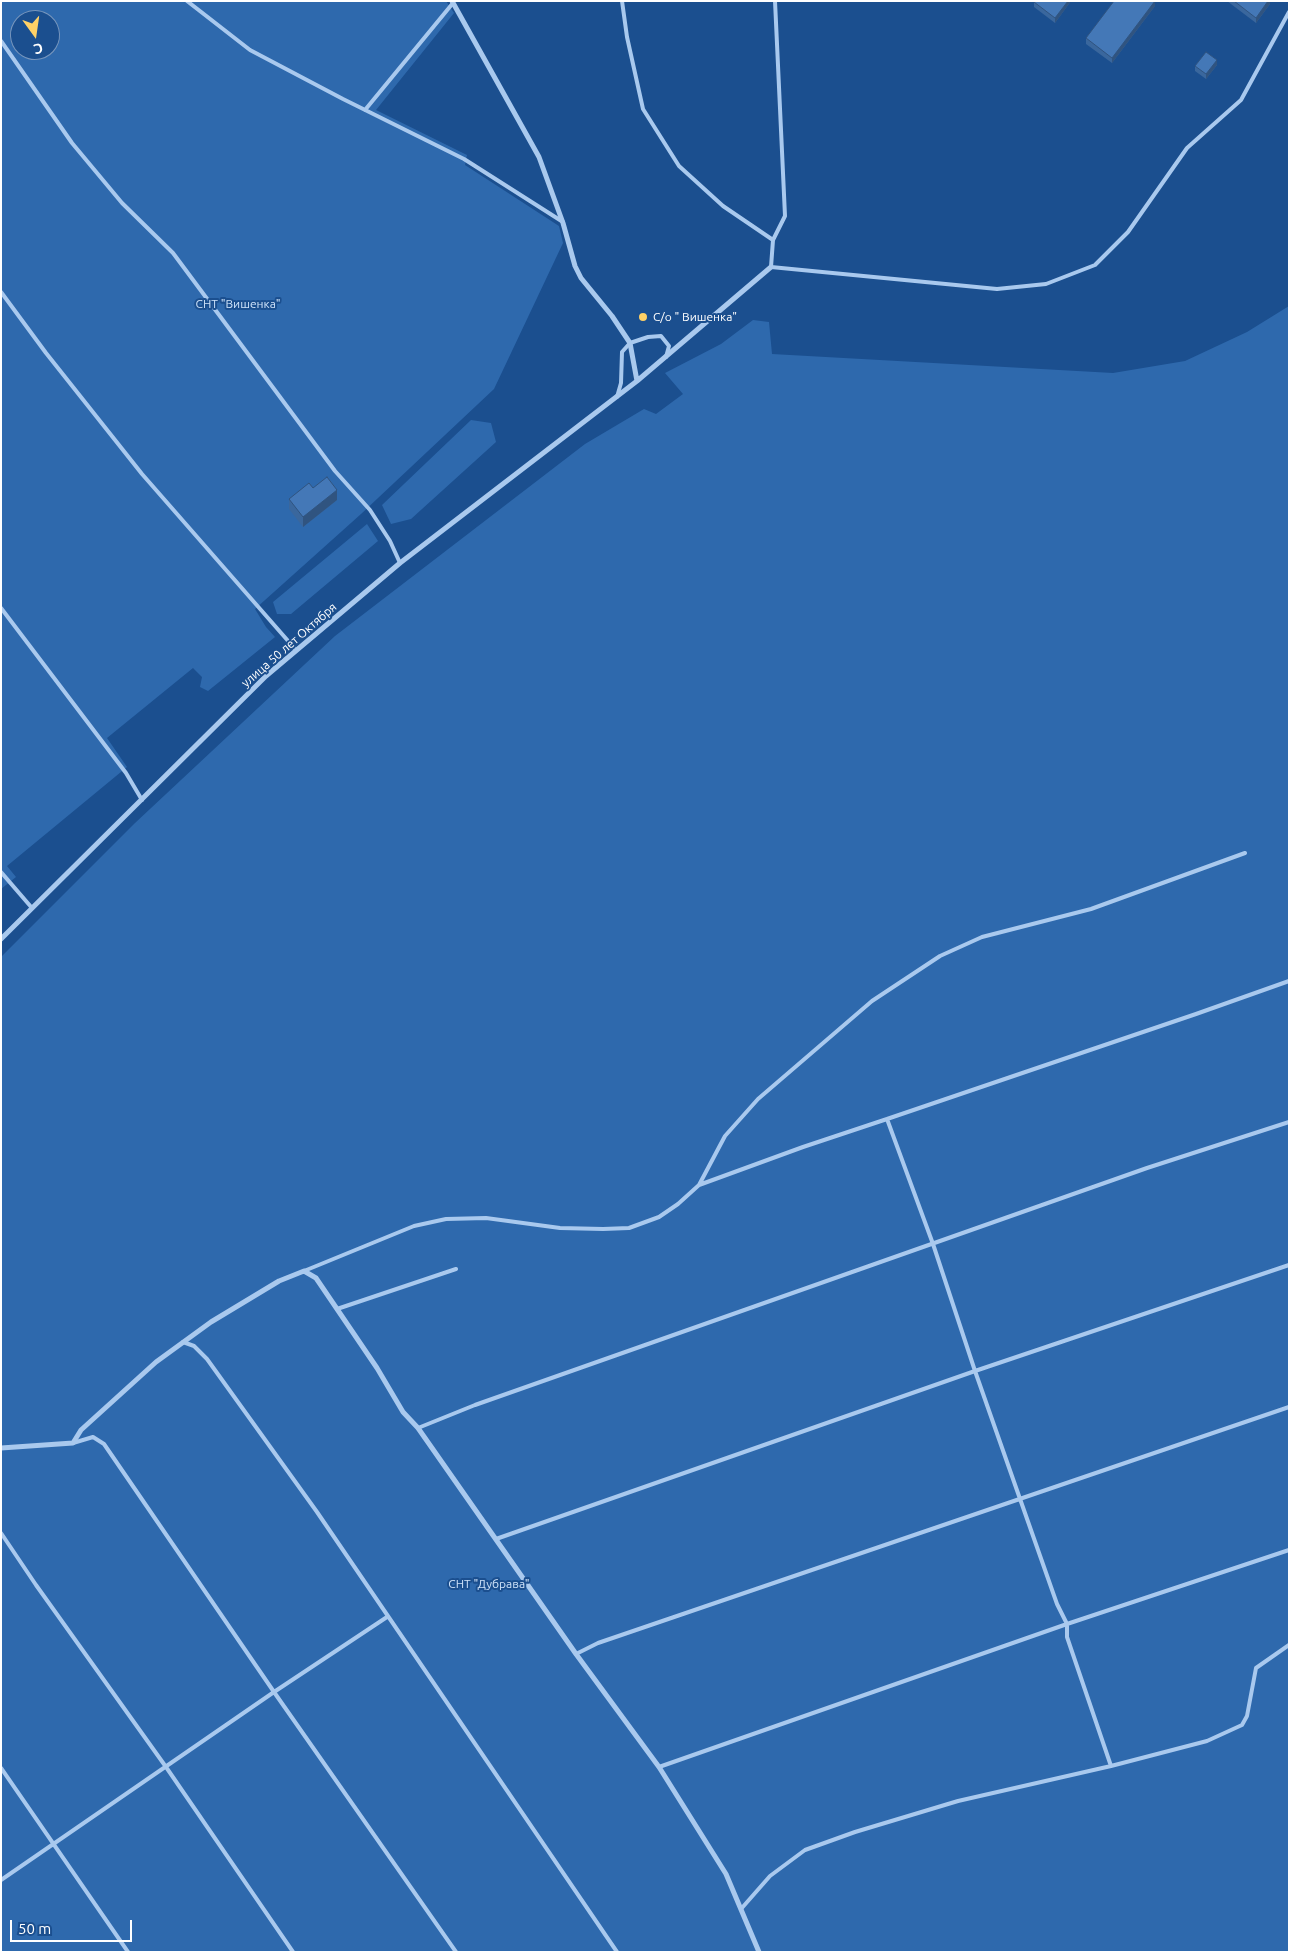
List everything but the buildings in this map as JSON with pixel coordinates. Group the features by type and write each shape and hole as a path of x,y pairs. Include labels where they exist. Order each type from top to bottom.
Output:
{"street":[{"path":"453,2 539,157 563,223 575,266 581,278 612,316 630,343 637,381"},
{"name":"улица 50 лет Октября","path":"1,939 266,676 400,563 637,381 771,267"},
{"path":"1,1448 73,1443 81,1430 156,1362 211,1322 279,1281 304,1271 316,1278 377,1368 403,1412 418,1428 576,1654 659,1768 712,1849 726,1874 759,1952"}],"lane":[{"path":"186,1 250,50 464,159 563,223"},
{"path":"622,1 627,36 643,109 679,166 723,206 774,240"},
{"path":"775,1 785,216 774,240 771,267 997,289 1046,284 1095,265 1128,232 1187,148 1241,100 1289,12"},
{"path":"365,110 453,2"},
{"path":"1,40 72,143 122,203 173,253 335,471 370,510 390,541 400,563"},
{"path":"1,292 46,353 142,474 296,650"},
{"path":"617,397 621,383 622,352 630,343 648,337 661,336 669,346 666,357"},
{"path":"1,608 126,773 142,800"},
{"path":"304,1271 414,1226 446,1219 486,1218 560,1228 629,1228 658,1217 678,1204 699,1185 725,1136 758,1100 872,1001 940,956 982,937 1091,910 1245,853"},
{"path":"1,872 32,908"},
{"path":"699,1185 803,1147 1289,981"},
{"path":"887,1119 933,1244 975,1371 1057,1604 1067,1624 1067,1637 1111,1766"},
{"path":"418,1428 484,1402 1148,1168 1289,1122"},
{"path":"496,1539 975,1371 1289,1265"},
{"path":"337,1309 456,1269"},
{"path":"183,1342 194,1346 207,1359 317,1512 617,1952"},
{"path":"576,1654 598,1643 1289,1407"},
{"path":"73,1443 93,1437 104,1444 274,1692 456,1952"},
{"path":"1,1533 166,1767 293,1952"},
{"path":"659,1768 1067,1624 1289,1550"},
{"path":"1,1880 274,1692 387,1617"},
{"path":"741,1909 770,1876 805,1850 855,1832 958,1801 1111,1766 1206,1741 1242,1725 1247,1716 1256,1668 1289,1645"},
{"path":"1,1768 128,1952"}],"green space":[{"name":"СНТ \"Вишенка\"","path":"1,1 446,1 454,13 376,110 467,155 465,165 559,226 563,243 494,389 361,514 255,609 266,627 275,637 208,691 200,687 202,677 193,668 107,738 127,767 7,866 16,877 1,889"},
{"name":"СНТ \"Дубрава\"","path":"1289,306 1289,1952 1,1952 1,957 135,823 335,636 585,444 644,409 656,414 683,394 665,373 721,344 753,320 769,322 772,354 1113,373 1185,361 1247,332"},
{"path":"471,420 491,423 496,442 411,519 391,524 382,505"},
{"path":"367,524 378,541 291,614 277,614 273,602"}],"place":[{"name":"С/о \" Вишенка\"","path":"643,317"}]}
